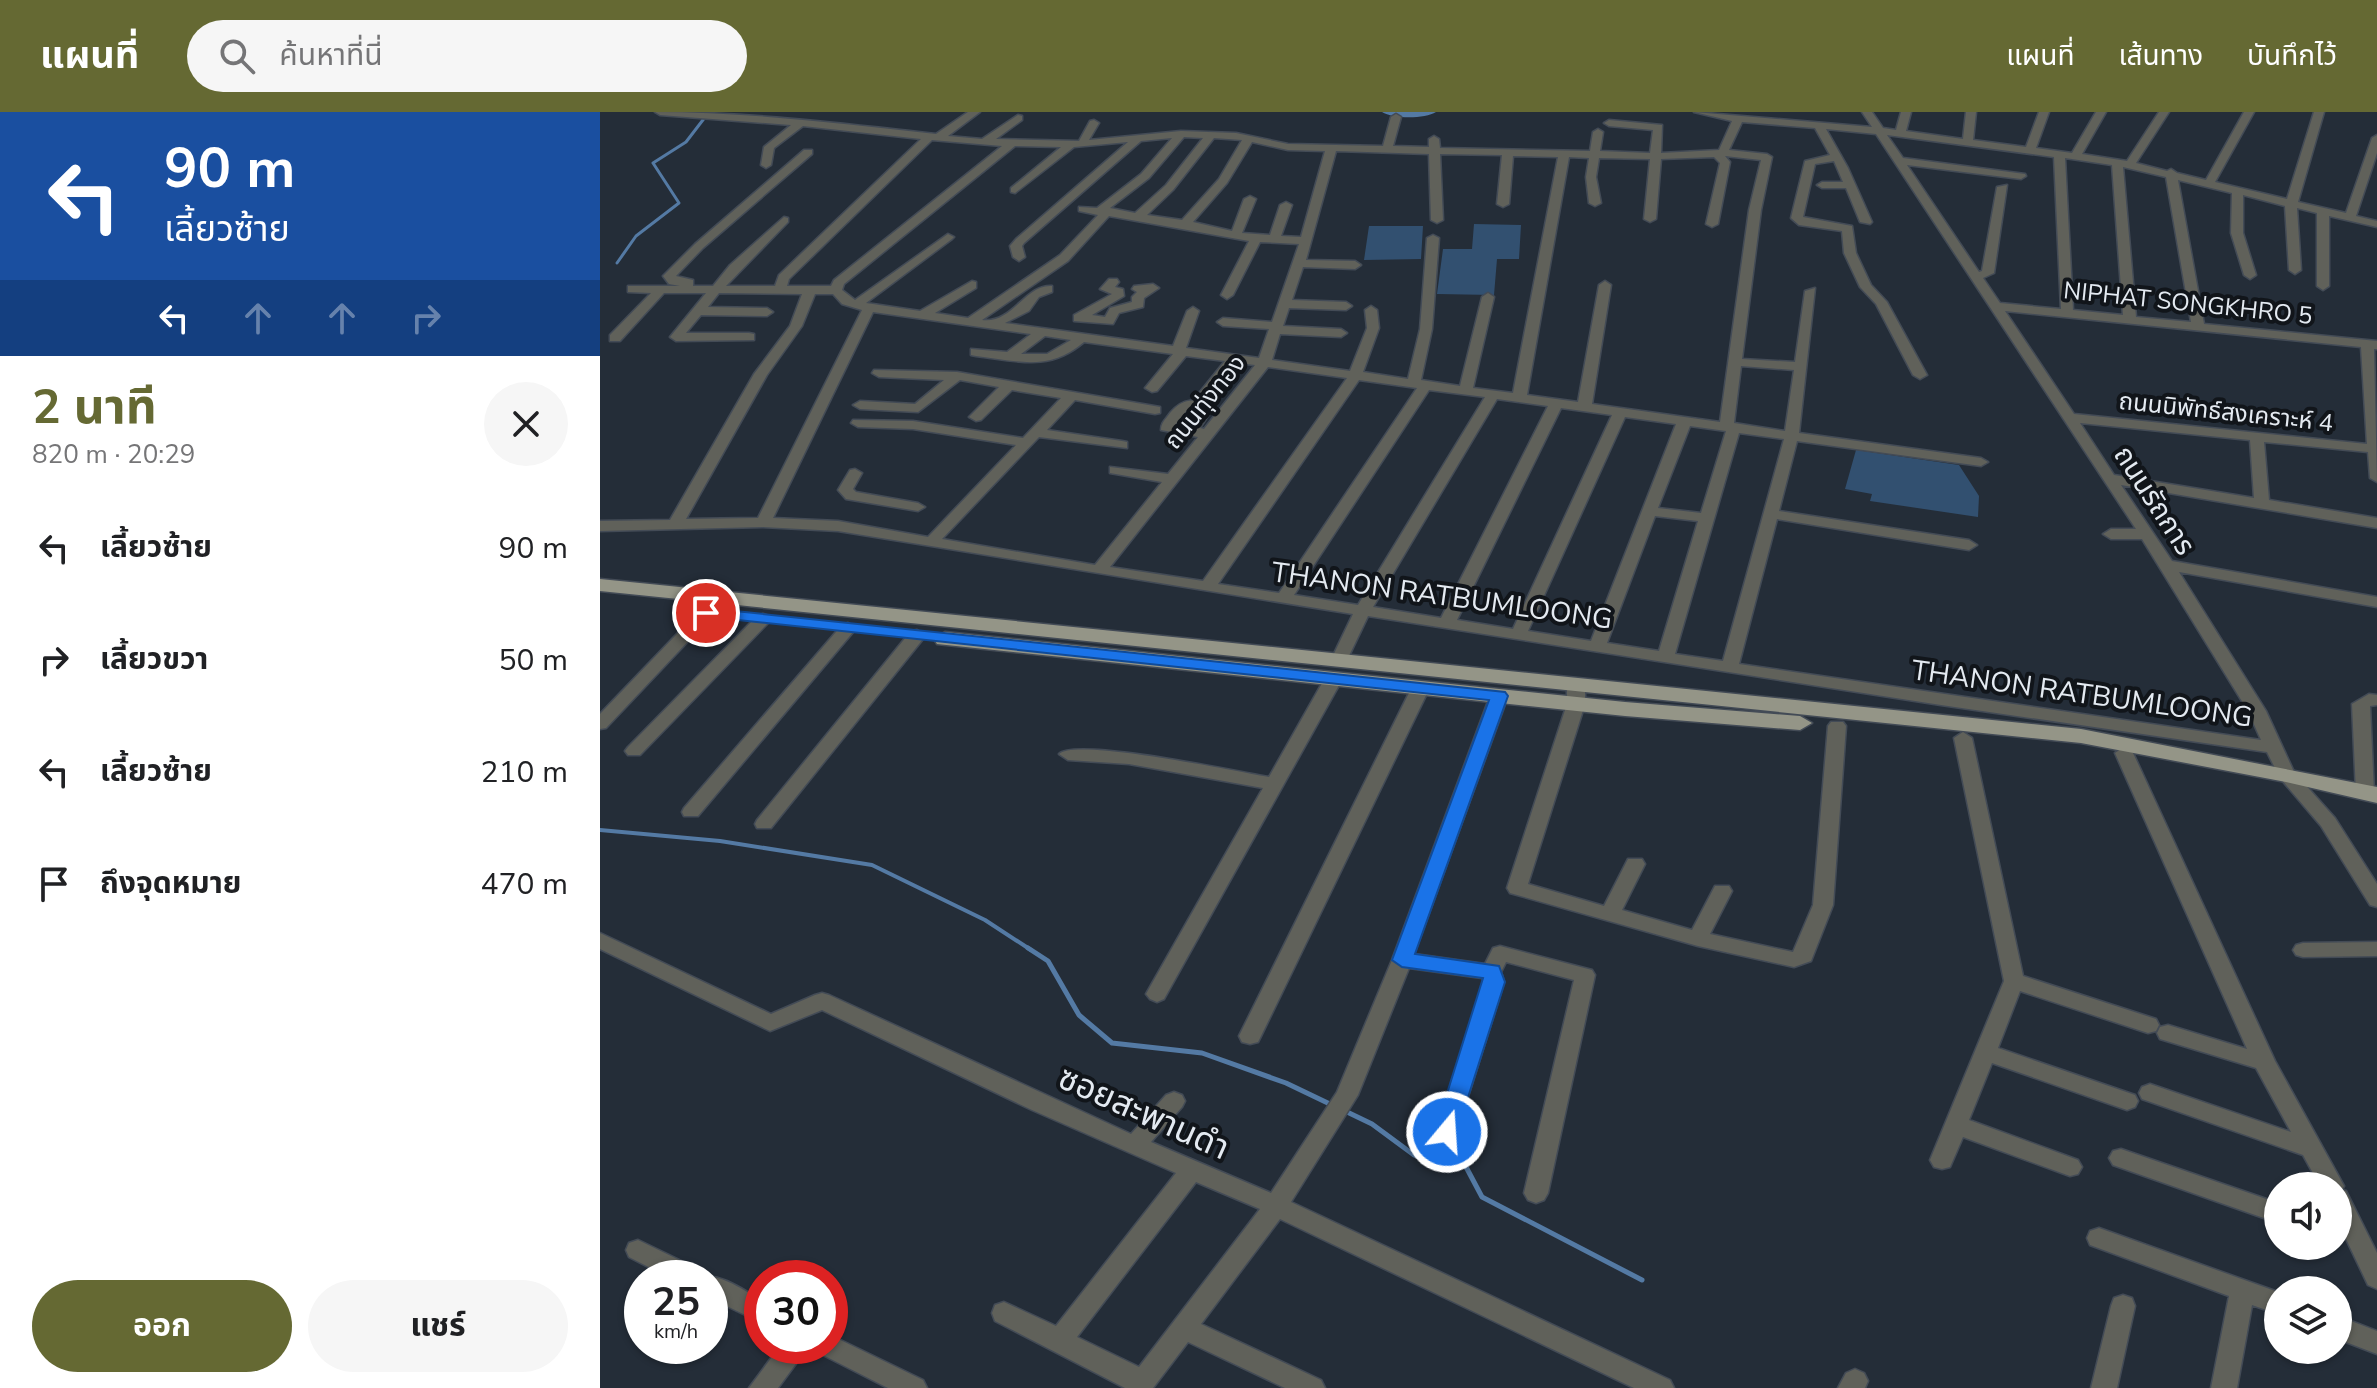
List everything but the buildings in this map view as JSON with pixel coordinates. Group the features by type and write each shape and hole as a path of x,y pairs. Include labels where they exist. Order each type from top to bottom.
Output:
{"main road":[{"path":"600,585 923,628 1576,694 1837,726 2124,753 2181,755"},
{"path":"600,602 848,628 923,628"},
{"path":"1336,669 1421,687 1499,696 1576,694 1918,719 2081,736 2286,774 2371,794"}],"street":[{"path":"660,112 985,142 1076,144 1181,134 1249,138 1288,147 1331,149 1387,149 1434,143 1564,153 1767,157 1755,210 1734,362 1730,427 1708,518 1666,655"},
{"path":"780,291 783,278 933,138 975,112"},
{"path":"1699,112 1738,119 1791,118 1818,125 2130,164 2377,224"},
{"name":"ถนนรัถการ","path":"1867,112 1903,161 2167,565 2257,711 2286,774 2328,822 2377,900"},
{"path":"1900,133 1906,112"},
{"path":"1968,142 1971,112"},
{"path":"2030,150 2044,112"},
{"path":"2076,156 2101,112"},
{"path":"2130,164 2164,112"},
{"path":"2210,182 2249,112"},
{"path":"2295,270 2291,213 2319,112"},
{"path":"1650,219 1654,156 1663,113"},
{"path":"1387,149 1396,117"},
{"path":"985,142 1018,118"},
{"path":"1721,154 1738,119"},
{"path":"794,151 767,168 769,147 801,123"},
{"path":"1015,190 1076,144 1094,123"},
{"path":"1609,123 1658,127"},
{"path":"1818,125 1851,185 1866,222"},
{"path":"1595,203 1591,177 1598,132"},
{"path":"971,322 1064,258 1105,211 1145,176 1181,134"},
{"path":"1139,216 1182,178 1185,165 1211,135"},
{"path":"1185,224 1223,181 1249,138"},
{"path":"2350,217 2377,138"},
{"path":"1019,257 1016,246 1020,241 1137,140"},
{"path":"836,290 838,283 921,212 1012,143"},
{"path":"1434,143 1437,220"},
{"path":"769,147 781,149"},
{"name":"ถนนทุ่งทอง","path":"1099,570 1264,363 1306,241 1331,149"},
{"path":"1503,204 1514,149"},
{"path":"715,288 673,281 669,276 699,246 808,152"},
{"path":"1519,399 1564,153"},
{"path":"1712,224 1725,162 1721,154"},
{"path":"2059,154 2067,312"},
{"path":"1835,158 1810,161 1797,220 1848,228 1850,253 1866,287 1881,302 1920,375"},
{"path":"1903,161 2021,176"},
{"path":"2117,162 2130,318"},
{"path":"2171,172 2198,326"},
{"path":"1822,185 1851,185"},
{"path":"1976,276 1988,273 2003,187"},
{"path":"2238,189 2237,233 2250,275"},
{"path":"1236,235 1250,199"},
{"path":"1274,239 1286,205"},
{"path":"1083,209 1256,238 1306,241"},
{"path":"2323,210 2323,286"},
{"path":"749,337 676,337 715,288 784,220"},
{"path":"763,522 863,306 948,237"},
{"path":"1227,295 1256,238"},
{"path":"1284,598 1419,385 1433,238"},
{"path":"992,325 1025,308 1035,294 1076,262"},
{"path":"1298,263 1355,265"},
{"path":"1010,356 1046,332 1118,296 1119,292 1106,289 1113,282"},
{"path":"923,315 972,285"},
{"path":"1584,408 1605,285"},
{"path":"1079,318 1109,321 1114,311 1131,309 1139,304 1138,297 1153,288 1138,289"},
{"path":"632,289 836,290 846,301 863,306 1981,462"},
{"path":"615,338 661,289"},
{"path":"676,523 761,374 796,326 810,290"},
{"path":"1730,667 1792,434 1798,366 1811,291"},
{"path":"1465,391 1488,297"},
{"path":"1285,304 1346,306"},
{"name":"NIPHAT SONGKHRO 5","path":"1995,306 2372,345"},
{"path":"1208,586 1355,376 1373,328 1371,310"},
{"path":"698,311 767,312"},
{"path":"1152,388 1180,352 1193,311"},
{"path":"2102,316 2104,333"},
{"path":"1223,322 1341,333"},
{"path":"976,352 1051,359 1059,357 1082,337"},
{"path":"2372,345 2377,478"},
{"path":"1207,392 1234,359"},
{"path":"1734,362 1798,366"},
{"path":"879,373 957,376 1155,410"},
{"path":"860,405 918,408 957,376"},
{"path":"976,417 1008,386"},
{"path":"1157,994 1336,669 1363,610 1493,395"},
{"path":"931,542 1071,396"},
{"path":"1447,623 1556,404"},
{"path":"1519,634 1620,413"},
{"name":"ถนนนิพัทธ์สงเคราะห์ 4","path":"2071,418 2376,449"},
{"path":"1598,645 1684,422"},
{"path":"858,423 913,425 1122,445"},
{"path":"1191,431 1208,434"},
{"path":"2257,437 2262,504"},
{"path":"1115,470 1171,479"},
{"path":"855,473 845,490 861,499 918,507"},
{"path":"2108,478 2377,523"},
{"path":"838,526 861,499"},
{"path":"1648,511 1708,518"},
{"path":"1772,514 1969,545"},
{"name":"THANON RATBUMLOONG","path":"600,526 763,522 838,526 1099,570 1666,655 1941,700 2274,747"},
{"path":"2111,534 2144,534"},
{"path":"2167,565 2377,602"},
{"path":"600,724 706,613"},
{"path":"634,751 763,619"},
{"path":"691,812 848,628"},
{"path":"764,824 923,628"},
{"path":"1250,1036 1421,687"},
{"path":"1576,694 1517,888 1698,939 1794,960 1804,956 1823,905 1837,726"},
{"path":"1004,1313 1140,1385 1276,1206 1347,1095 1402,960 1499,696"},
{"path":"2371,794 2361,704 2369,699 2377,700"},
{"path":"1918,719 1941,700"},
{"path":"2059,716 2081,736"},
{"path":"1942,1160 2014,981 1999,864 1963,738"},
{"path":"2124,753 2264,1062 2325,1172"},
{"path":"1068,754 1129,758 1274,784"},
{"path":"1610,914 1635,864"},
{"path":"1698,939 1722,891"},
{"name":"ซอยสะพานดำ","path":"600,940 770,1023 822,1001 1135,1145 1276,1206 1661,1388"},
{"path":"2303,950 2377,949"},
{"path":"1447,1132 1494,982 1491,972 1500,953 1585,975 1536,1193"},
{"path":"1402,960 1491,972"},
{"path":"2014,981 2264,1062"},
{"path":"1986,1052 2127,1101"},
{"path":"2150,1093 2314,1149"},
{"path":"1135,1145 1174,1101"},
{"path":"1957,1125 2070,1167"},
{"path":"2121,1158 2264,1208"},
{"path":"1060,1340 1192,1170"},
{"path":"2099,1238 2264,1297"},
{"path":"2352,1244 2377,1278"},
{"path":"638,1250 658,1260"},
{"path":"2224,1388 2243,1289"},
{"path":"2104,1388 2123,1306"},
{"path":"1185,1328 1312,1388"},
{"path":"2352,1333 2377,1343"},
{"path":"848,1355 906,1386"},
{"path":"762,1388 781,1364"}],"shaded area":[{"path":"1474,224 1521,225 1519,259 1497,259 1494,295 1437,294 1443,249 1472,249"},
{"path":"1369,226 1423,226 1421,259 1364,260"},
{"path":"1856,450 1959,465 1979,496 1978,517 1870,501 1872,494 1845,489"}],"waterway":[{"path":"617,263 636,236 679,203 653,163 686,142 709,112"},
{"path":"1388,112 1430,112"},
{"path":"600,830 720,841 872,865 985,920 1031,950"},
{"path":"1028,948 1048,961 1079,1015 1112,1043 1202,1053 1286,1083 1334,1106"},
{"path":"1345,1111 1372,1124 1414,1155 1465,1165 1482,1197 1642,1280"}],"route":[{"path":"706,613 1499,696 1402,960 1491,972 1494,982 1447,1132"}]}
